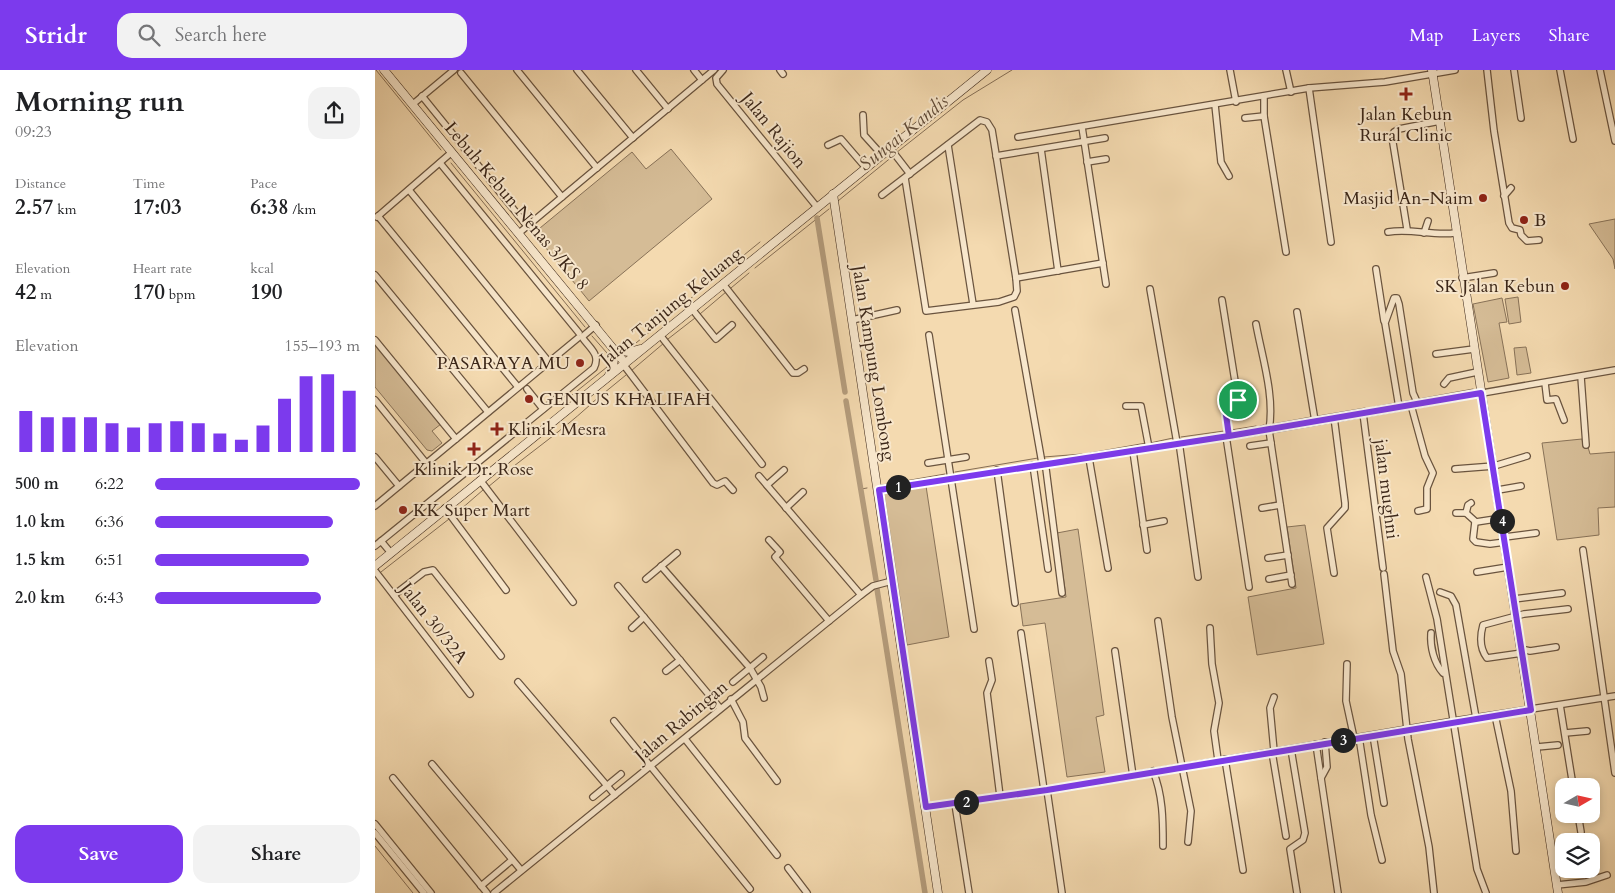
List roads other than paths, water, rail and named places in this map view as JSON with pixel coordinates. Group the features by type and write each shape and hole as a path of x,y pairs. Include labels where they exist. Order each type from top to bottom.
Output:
{"street":[{"name":"Lebuh Kebun Nenas 3/KS 8","path":"384,70 596,325 624,364"},
{"path":"413,104 454,70"},
{"path":"517,70 597,168"},
{"path":"577,70 633,138"},
{"path":"636,70 668,109"},
{"path":"694,70 703,80"},
{"path":"519,233 714,70"},
{"name":"Jalan Rajion","path":"723,70 716,78 717,84 817,208"},
{"name":"Jalan Tanjung Keluang","path":"375,566 644,347 660,335 696,314 723,285 882,154 893,152 987,70"},
{"path":"1230,70 1236,102"},
{"path":"1286,70 1291,92"},
{"path":"1018,137 1236,102 1309,88 1385,82 1432,71 1455,70"},
{"path":"1487,70 1509,223 1512,228 1520,230 1521,235 1527,241 1539,240"},
{"path":"1514,70 1521,118"},
{"path":"1560,70 1573,139"},
{"path":"1600,70 1615,141"},
{"path":"1432,71 1462,278 1498,490 1557,889 1607,875"},
{"path":"461,73 562,197"},
{"path":"1309,88 1331,242"},
{"path":"422,96 527,226"},
{"path":"1264,96 1264,116 1286,252"},
{"path":"1215,105 1221,162 1229,176"},
{"path":"863,115 864,134 882,154"},
{"path":"1245,118 1264,116"},
{"path":"882,196 908,176 948,145 980,120 987,122 992,130 1017,291 1015,297 1005,301 925,311 908,176 893,152"},
{"path":"1407,229 1392,137 1394,132 1399,130 1440,122"},
{"path":"1082,127 1106,284"},
{"path":"996,156 1105,138"},
{"path":"828,145 841,139 866,168"},
{"path":"948,145 973,304"},
{"path":"1041,149 1058,271"},
{"path":"453,152 376,217 518,388"},
{"path":"1087,162 1105,159"},
{"path":"375,546 596,365 596,353 580,336 440,163"},
{"path":"1504,196 1511,188"},
{"path":"409,190 549,362"},
{"name":"Jalan Kampung Lombong","path":"833,194 879,490 938,893"},
{"path":"1424,233 1428,221"},
{"path":"1388,232 1407,229 1436,235 1455,233"},
{"path":"1015,278 1103,263"},
{"path":"1375,269 1399,404"},
{"path":"1462,278 1494,273"},
{"path":"375,274 488,412"},
{"path":"723,285 793,373 798,374 804,369"},
{"path":"1150,289 1178,442 1198,577"},
{"path":"1385,323 1392,299 1397,298 1425,456 1433,473 1427,488 1427,509 1418,511"},
{"path":"1221,300 1240,412 1226,415"},
{"path":"852,320 897,310"},
{"path":"1015,310 1042,463 1046,469 1062,593"},
{"path":"1297,312 1315,421"},
{"path":"696,314 716,339 732,325"},
{"path":"1256,324 1271,417 1269,430 1292,584"},
{"path":"375,506 580,336 596,325"},
{"path":"660,335 761,464"},
{"path":"929,336 974,629"},
{"path":"375,340 456,439"},
{"path":"608,376 613,367 615,350 629,352 644,347"},
{"path":"1436,354 1474,349"},
{"path":"624,364 713,483 717,485 725,481 733,490"},
{"path":"879,490 1042,463 1089,458 1149,446 1269,430 1363,413 1399,404 1545,383 1615,370"},
{"path":"1444,384 1449,378 1477,372"},
{"path":"1581,377 1587,445"},
{"path":"1545,383 1547,400 1555,399 1564,420"},
{"path":"527,389 543,409"},
{"path":"375,400 427,463"},
{"path":"1238,400 1225,405 1227,436 1249,587"},
{"path":"1126,406 1141,406 1149,446"},
{"name":"jalan mughni","path":"1363,413 1393,651 1401,674 1406,729 1429,847 1434,893"},
{"path":"1334,417 1345,503 1341,512 1327,528 1334,573"},
{"path":"1250,446 1271,443"},
{"path":"1133,450 1147,550"},
{"path":"1455,469 1494,466 1527,456"},
{"path":"375,457 399,486"},
{"path":"928,464 966,457"},
{"path":"1089,458 1107,568"},
{"path":"1033,465 1048,568"},
{"path":"767,485 784,470"},
{"path":"997,470 1015,603"},
{"path":"759,476 861,595"},
{"path":"480,480 573,602"},
{"path":"1498,490 1521,486"},
{"path":"786,508 803,492"},
{"path":"1465,513 1468,505 1471,503"},
{"path":"1262,508 1280,505"},
{"path":"445,508 506,590"},
{"path":"1456,513 1465,513 1475,522"},
{"path":"1475,522 1502,518"},
{"path":"1143,525 1164,521"},
{"path":"1475,522 1473,538 1476,542 1490,544 1536,533"},
{"path":"769,540 780,552 775,557 827,619"},
{"path":"381,541 391,553"},
{"path":"1583,550 1615,773"},
{"path":"646,579 677,553"},
{"path":"1268,558 1288,555"},
{"path":"661,566 750,668 757,678 764,698"},
{"path":"1477,572 1508,567"},
{"path":"394,595 424,572 433,570 501,656"},
{"name":"Jalan 30/32A","path":"375,571 470,694"},
{"path":"1269,579 1291,576"},
{"path":"1426,577 1437,619 1477,869 1486,893"},
{"name":"Jalan Rabingan","path":"497,892 521,870 685,739 827,619 873,586 892,581"},
{"path":"618,586 720,708"},
{"path":"1440,592 1451,596 1456,605 1476,718"},
{"path":"1514,599 1562,593"},
{"path":"1556,647 1522,651 1494,659 1487,658 1483,653 1481,631 1483,625 1516,615 1568,609"},
{"path":"632,628 645,617"},
{"path":"1158,621 1181,767 1191,811 1188,842"},
{"path":"1210,628 1212,664 1219,703 1214,731 1218,760"},
{"path":"1021,633 1062,893"},
{"path":"1431,633 1431,645 1436,662 1445,675"},
{"path":"1115,651 1133,776"},
{"path":"733,682 763,657"},
{"path":"666,671 680,660"},
{"path":"989,661 992,680 987,693 1000,796"},
{"path":"1347,664 1346,702 1357,738 1371,815 1382,860"},
{"path":"518,682 615,795"},
{"path":"926,807 1133,776 1325,742 1615,696"},
{"path":"1274,697 1270,708 1273,752 1286,836"},
{"path":"731,699 743,722 745,738 777,780"},
{"path":"1560,705 1572,778"},
{"path":"1495,715 1511,791 1516,851"},
{"path":"614,721 751,889"},
{"path":"1565,733 1587,731"},
{"path":"1373,735 1384,803"},
{"path":"685,739 777,855"},
{"path":"1321,778 1327,767 1325,742"},
{"path":"1316,744 1339,893"},
{"path":"1537,747 1558,744"},
{"path":"1291,748 1305,833 1303,840 1290,850 1297,893"},
{"path":"1225,759 1243,870"},
{"path":"432,764 521,870"},
{"path":"1153,772 1159,785 1163,846"},
{"path":"593,797 621,774"},
{"path":"393,778 487,893"},
{"path":"955,804 969,893"},
{"path":"1579,823 1581,832"},
{"path":"375,824 431,893"},
{"path":"375,832 424,893"},
{"path":"481,886 512,860"},
{"path":"788,868 807,893"}],"waterway":[{"path":"376,70 441,150"},
{"name":"Sungai Kandis","path":"896,153 963,100 1012,70"},
{"name":"Sungai Kandis","path":"838,201 893,156"},
{"path":"451,163 585,327"},
{"name":"Sungai Kandis","path":"755,268 829,209"},
{"path":"817,218 845,392"},
{"path":"622,344 631,347 760,242"},
{"name":"Sungai Kandis","path":"731,288 749,273"},
{"name":"Sungai Kandis","path":"700,314 726,292"},
{"name":"Sungai Kandis","path":"668,339 695,318"},
{"path":"572,395 607,367 607,353 592,336"},
{"name":"Sungai Kandis","path":"631,371 664,343"},
{"name":"Sungai Kandis","path":"593,402 626,375"},
{"path":"1419,399 1473,389"},
{"path":"1402,402 1412,400"},
{"path":"846,401 876,580"},
{"path":"1374,407 1395,403"},
{"name":"Sungai Kandis","path":"488,487 590,405"},
{"path":"1318,416 1365,408"},
{"path":"1273,424 1311,417"},
{"path":"1260,426 1264,425"},
{"path":"1231,430 1256,426"},
{"path":"1181,437 1224,431"},
{"path":"1150,443 1173,438"},
{"path":"1090,453 1146,443"},
{"path":"1044,457 1082,454"},
{"path":"955,472 1038,458"},
{"path":"882,485 945,474"},
{"path":"861,489 867,488"},
{"name":"Sungai Kandis","path":"460,510 483,490"},
{"name":"Sungai Kandis","path":"453,515 457,512"},
{"name":"Sungai Kandis","path":"381,572 449,519"},
{"path":"877,589 925,893"},
{"path":"375,846 413,893"}],"place":[{"name":"Jalan Kebun Rural Clinic","path":"1406,94"},
{"name":"Masjid An-Naim","path":"1483,198"},
{"name":"B","path":"1524,220"},
{"name":"SK Jalan Kebun","path":"1565,286"},
{"name":"PASARAYA MU","path":"580,363"},
{"name":"GENIUS KHALIFAH","path":"529,399"},
{"name":"Klinik Mesra","path":"497,429"},
{"name":"Klinik Dr. Rose","path":"474,449"},
{"name":"KK Super Mart","path":"403,510"}]}
